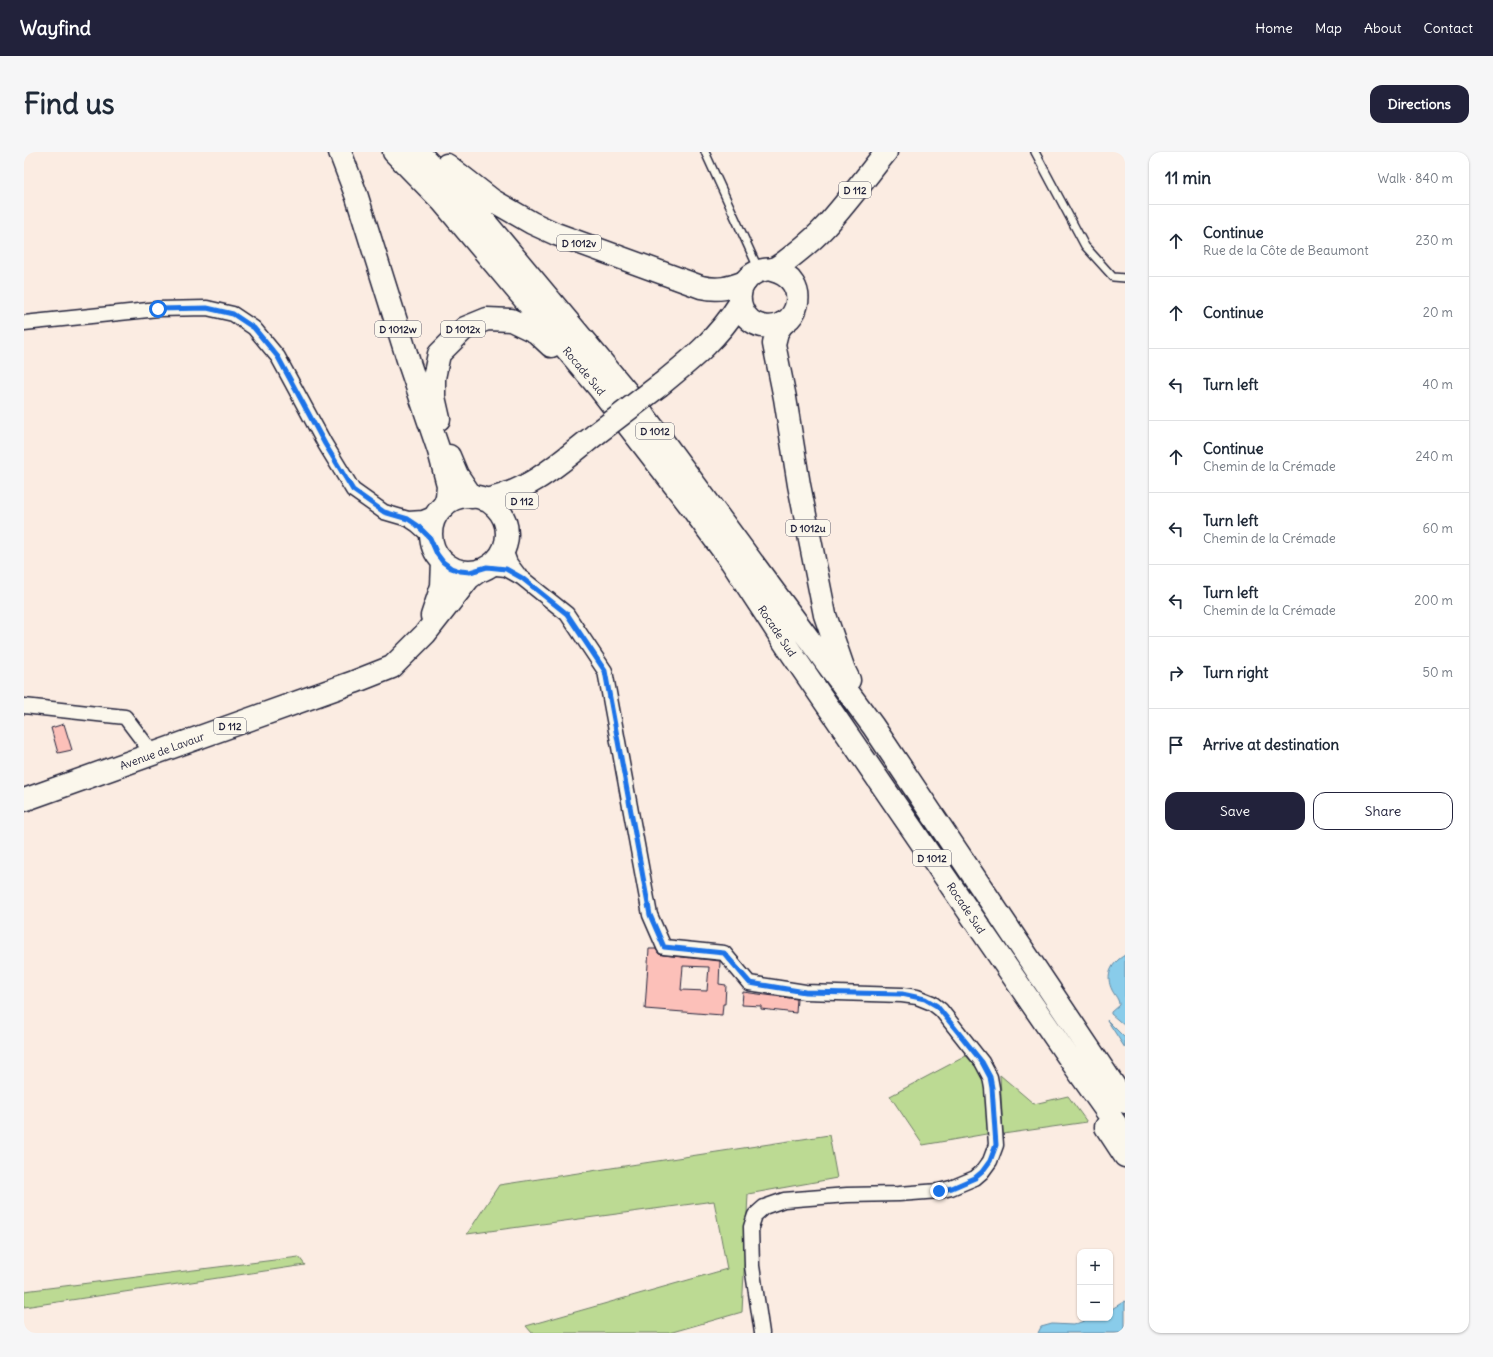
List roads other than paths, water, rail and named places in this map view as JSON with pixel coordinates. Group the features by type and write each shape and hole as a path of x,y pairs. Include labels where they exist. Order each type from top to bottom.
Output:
{"main road":[{"name":"D 1012w","path":"340,152 357,197 410,366 439,451 448,485 447,497 441,509"},
{"name":"Rocade Sud","path":"394,152 442,200 600,389 689,504 731,561 786,645 1078,1071 1082,1089 1114,1129"},
{"name":"Rocade Sud","path":"418,152 481,217 626,391 873,726 1125,1102"},
{"name":"D 1012v","path":"432,152 477,190 492,200 532,223 556,234 702,287 717,290 754,281"},
{"name":"D 112","path":"506,539 511,518 518,506 545,475 699,353 728,321 754,281 781,265 824,228 886,152"},
{"name":"D 112","path":"796,288 805,262 824,228"},
{"path":"780,271 792,281 796,288 798,296 792,316 773,325 756,324 746,315 754,281 780,271"},
{"name":"D 1012x","path":"478,498 457,475 447,451 434,396 434,378 439,354 464,328 487,319 511,320 536,332 578,373 600,389"},
{"name":"D 1012u","path":"773,325 778,332 774,344 785,398 799,484 825,615 844,670 873,726"},
{"name":"D 112","path":"699,353 735,333 750,328 773,325"},
{"name":"D 112","path":"478,498 506,494 545,475"},
{"path":"462,497 478,498 493,505 500,513 505,522 506,539 494,562 483,569 470,572 460,571 451,568 438,554 431,534 433,523 441,509 452,500 462,497"},
{"name":"D 112","path":"425,634 442,586 438,554"},
{"name":"D 112","path":"425,634 469,578 483,569"},
{"name":"Avenue de Lavaur","path":"24,800 346,685 392,667 425,634"},
{"path":"1114,1129 1125,1156"}],"street":[{"path":"24,323 158,309 207,308 233,314 254,328 278,357 325,444 353,490 384,512 408,519 417,525 426,533 438,554"},
{"path":"408,519 423,518 441,509"},
{"path":"506,539 510,563 522,578"},
{"path":"483,569 506,569 522,578 567,614 605,671 650,915 664,947 724,953 750,983 805,992 902,994 925,999 937,1006 982,1062 990,1077 996,1145 990,1161 982,1172 967,1182 952,1188 926,1193 847,1194 784,1200 764,1206 755,1216 751,1227 752,1266 762,1333"},
{"path":"24,706 125,717 153,754"}],"lane":[{"path":"705,152 754,281"},
{"path":"1035,152 1085,246 1113,276 1125,278"}],"water":[{"path":"1125,955 1125,1026 1111,1014 1119,1003 1110,985 1109,975 1116,962"},
{"path":"1107,1020 1125,1038 1125,1048"},
{"path":"1125,1301 1125,1333 1038,1333 1041,1327 1052,1324 1073,1325 1084,1321 1113,1321 1113,1308"}]}
